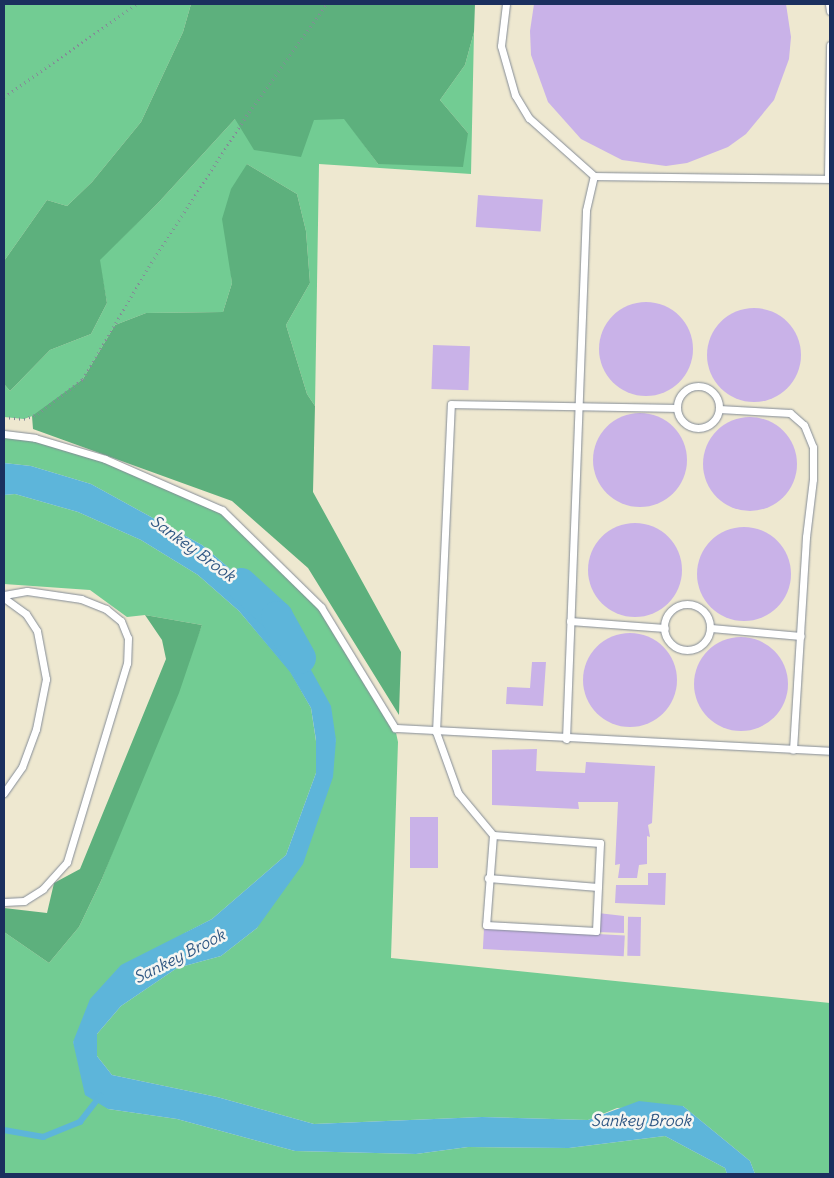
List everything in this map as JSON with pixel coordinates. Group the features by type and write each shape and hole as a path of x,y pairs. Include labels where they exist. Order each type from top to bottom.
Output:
{"lane":[{"path":"506,4 501,46 515,95 529,118 594,176 829,179 830,45"},
{"path":"829,4 830,11"},
{"path":"566,739 586,210 594,176"},
{"path":"698,386 711,390 719,409 714,422 694,429 682,422 676,408 685,390 698,386"},
{"path":"493,835 488,878 486,925 596,931 600,843 493,835 458,794 436,732 451,404 676,408"},
{"path":"719,409 790,413 804,425 813,447 813,479 806,537 794,750"},
{"path":"4,434 35,438 105,459 222,510 320,607 395,728 566,739 830,751"},
{"path":"4,597 27,592 81,599 106,609 121,621 128,638 127,663 67,862 43,889 24,901 4,902"},
{"path":"4,597 26,614 37,631 46,679 36,729 25,760 4,792"},
{"path":"687,604 707,614 710,628 705,642 691,650 670,642 664,628 668,614 687,604"},
{"path":"570,621 664,628"},
{"path":"710,628 801,636"},
{"path":"488,878 598,887"}],"path":[{"path":"4,97 137,4"},
{"path":"4,417 24,419 38,414 83,378 146,271 248,112 327,4"}],"green space":[{"path":"4,4 191,4 183,32 141,122 92,182 67,206 47,200 4,261"},
{"path":"191,4 475,4 474,32 465,65 440,100 468,133 463,167 378,164 344,119 314,120 301,157 254,150 235,119 158,203 100,260 107,303 91,334 50,350 10,391 4,384 4,261 47,200 67,206 92,182 141,122 183,32"},
{"path":"474,32 471,174 319,164 315,406 307,394 286,325 310,283 306,231 297,194 247,164 229,253 232,283 223,312 146,313 115,325 83,379 38,414 24,419 4,417 4,384 10,391 50,350 91,334 107,303 99,260 158,203 235,119 345,119 378,164 468,133 440,100 465,65"},
{"path":"247,164 297,194 306,231 310,283 286,325 307,394 315,406 313,492 401,652 399,715 308,568 232,501 33,429 32,416 83,379 115,325 146,313 223,312 232,283 222,219 231,189"},
{"path":"4,434 105,459 222,510 321,607 395,728 398,742 391,958 830,1003 830,1174 755,1174 750,1161 683,1106 617,1108 588,1120 482,1117 314,1124 217,1097 112,1075 97,1056 97,1034 121,1006 177,968 221,956 257,928 336,740 248,584 202,545 91,484 31,466 4,463"},
{"path":"15,494 78,512 141,540 198,575 239,611 290,671 311,708 316,741 316,773 286,855 212,919 185,933 73,1042 108,1109 177,1119 295,1151 416,1154 468,1147 569,1148 665,1136 725,1168 727,1174 4,1174 4,932 49,963 79,927 101,881 202,625 145,615 127,617 90,590 4,584 4,495"},
{"path":"145,615 202,625 179,693 101,881 79,927 49,963 4,932 4,908 47,913 54,883 80,869 166,659 162,640"}],"water":[{"name":"Sankey Brook","path":"4,463 31,466 91,484 202,545 248,584 295,641 331,706 336,740 333,777 303,864 257,928 221,956 177,968 121,1006 97,1034 97,1056 112,1075 217,1097 314,1124 482,1117 588,1120 639,1101 683,1106 750,1161 755,1174 727,1174 725,1168 665,1136 569,1148 468,1147 416,1154 295,1151 177,1119 108,1109 85,1095 73,1042 90,999 121,965 212,919 286,855 316,773 316,740 311,708 290,672 239,611 198,575 141,540 78,512 15,494 4,495"}],"building":[{"path":"534,4 786,4 791,37 789,59 774,100 746,134 728,147 687,163 666,166 622,160 581,139 548,102 531,55 530,31"},
{"path":"478,195 543,200 541,231 476,227"},
{"path":"646,302 664,306 679,316 689,331 693,349 689,367 679,382 664,392 646,396 628,392 613,382 603,367 599,349 603,331 613,316 628,306"},
{"path":"754,308 772,312 787,322 797,337 801,355 797,373 787,388 772,398 754,402 736,398 721,388 711,373 707,355 711,337 721,322 736,312"},
{"path":"433,345 470,346 468,390 431,389"},
{"path":"640,413 658,417 673,427 683,442 687,460 683,478 673,493 658,503 640,507 622,503 607,493 597,478 593,460 597,442 607,427 622,417"},
{"path":"750,417 768,421 783,431 793,446 797,464 793,482 783,497 768,507 750,511 732,507 717,497 707,482 703,464 707,446 717,431 732,421"},
{"path":"635,523 653,527 668,537 678,552 682,570 678,588 668,603 653,613 635,617 617,613 602,603 592,588 588,570 592,552 602,537 617,527"},
{"path":"744,527 762,531 777,541 787,556 791,574 787,592 777,607 762,617 744,621 726,617 711,607 701,592 697,574 701,556 711,541 726,531"},
{"path":"630,633 648,637 663,647 673,662 677,680 673,698 663,713 648,723 630,727 612,723 597,713 587,698 583,680 587,662 597,647 612,637"},
{"path":"741,637 759,641 774,651 784,666 788,684 784,702 774,717 759,727 741,731 723,727 708,717 698,702 694,684 698,666 708,651 723,641"},
{"path":"532,662 546,662 543,706 506,704 507,687 530,688"},
{"path":"537,749 536,771 585,773 586,762 655,766 652,823 648,825 650,837 647,836 647,864 639,865 637,878 618,878 620,864 615,865 618,802 578,802 579,809 492,805 492,750"},
{"path":"410,817 438,817 438,868 410,868"},
{"path":"648,873 666,873 665,905 615,903 616,885 648,885"},
{"path":"598,913 624,916 624,933 598,932"},
{"path":"628,917 641,917 640,956 627,956"},
{"path":"484,928 625,935 624,956 483,949"}],"waterway":[{"name":"Sankey Brook","path":"241,584 277,617 300,658"},
{"path":"4,1130 43,1137 80,1122 100,1096"}]}
